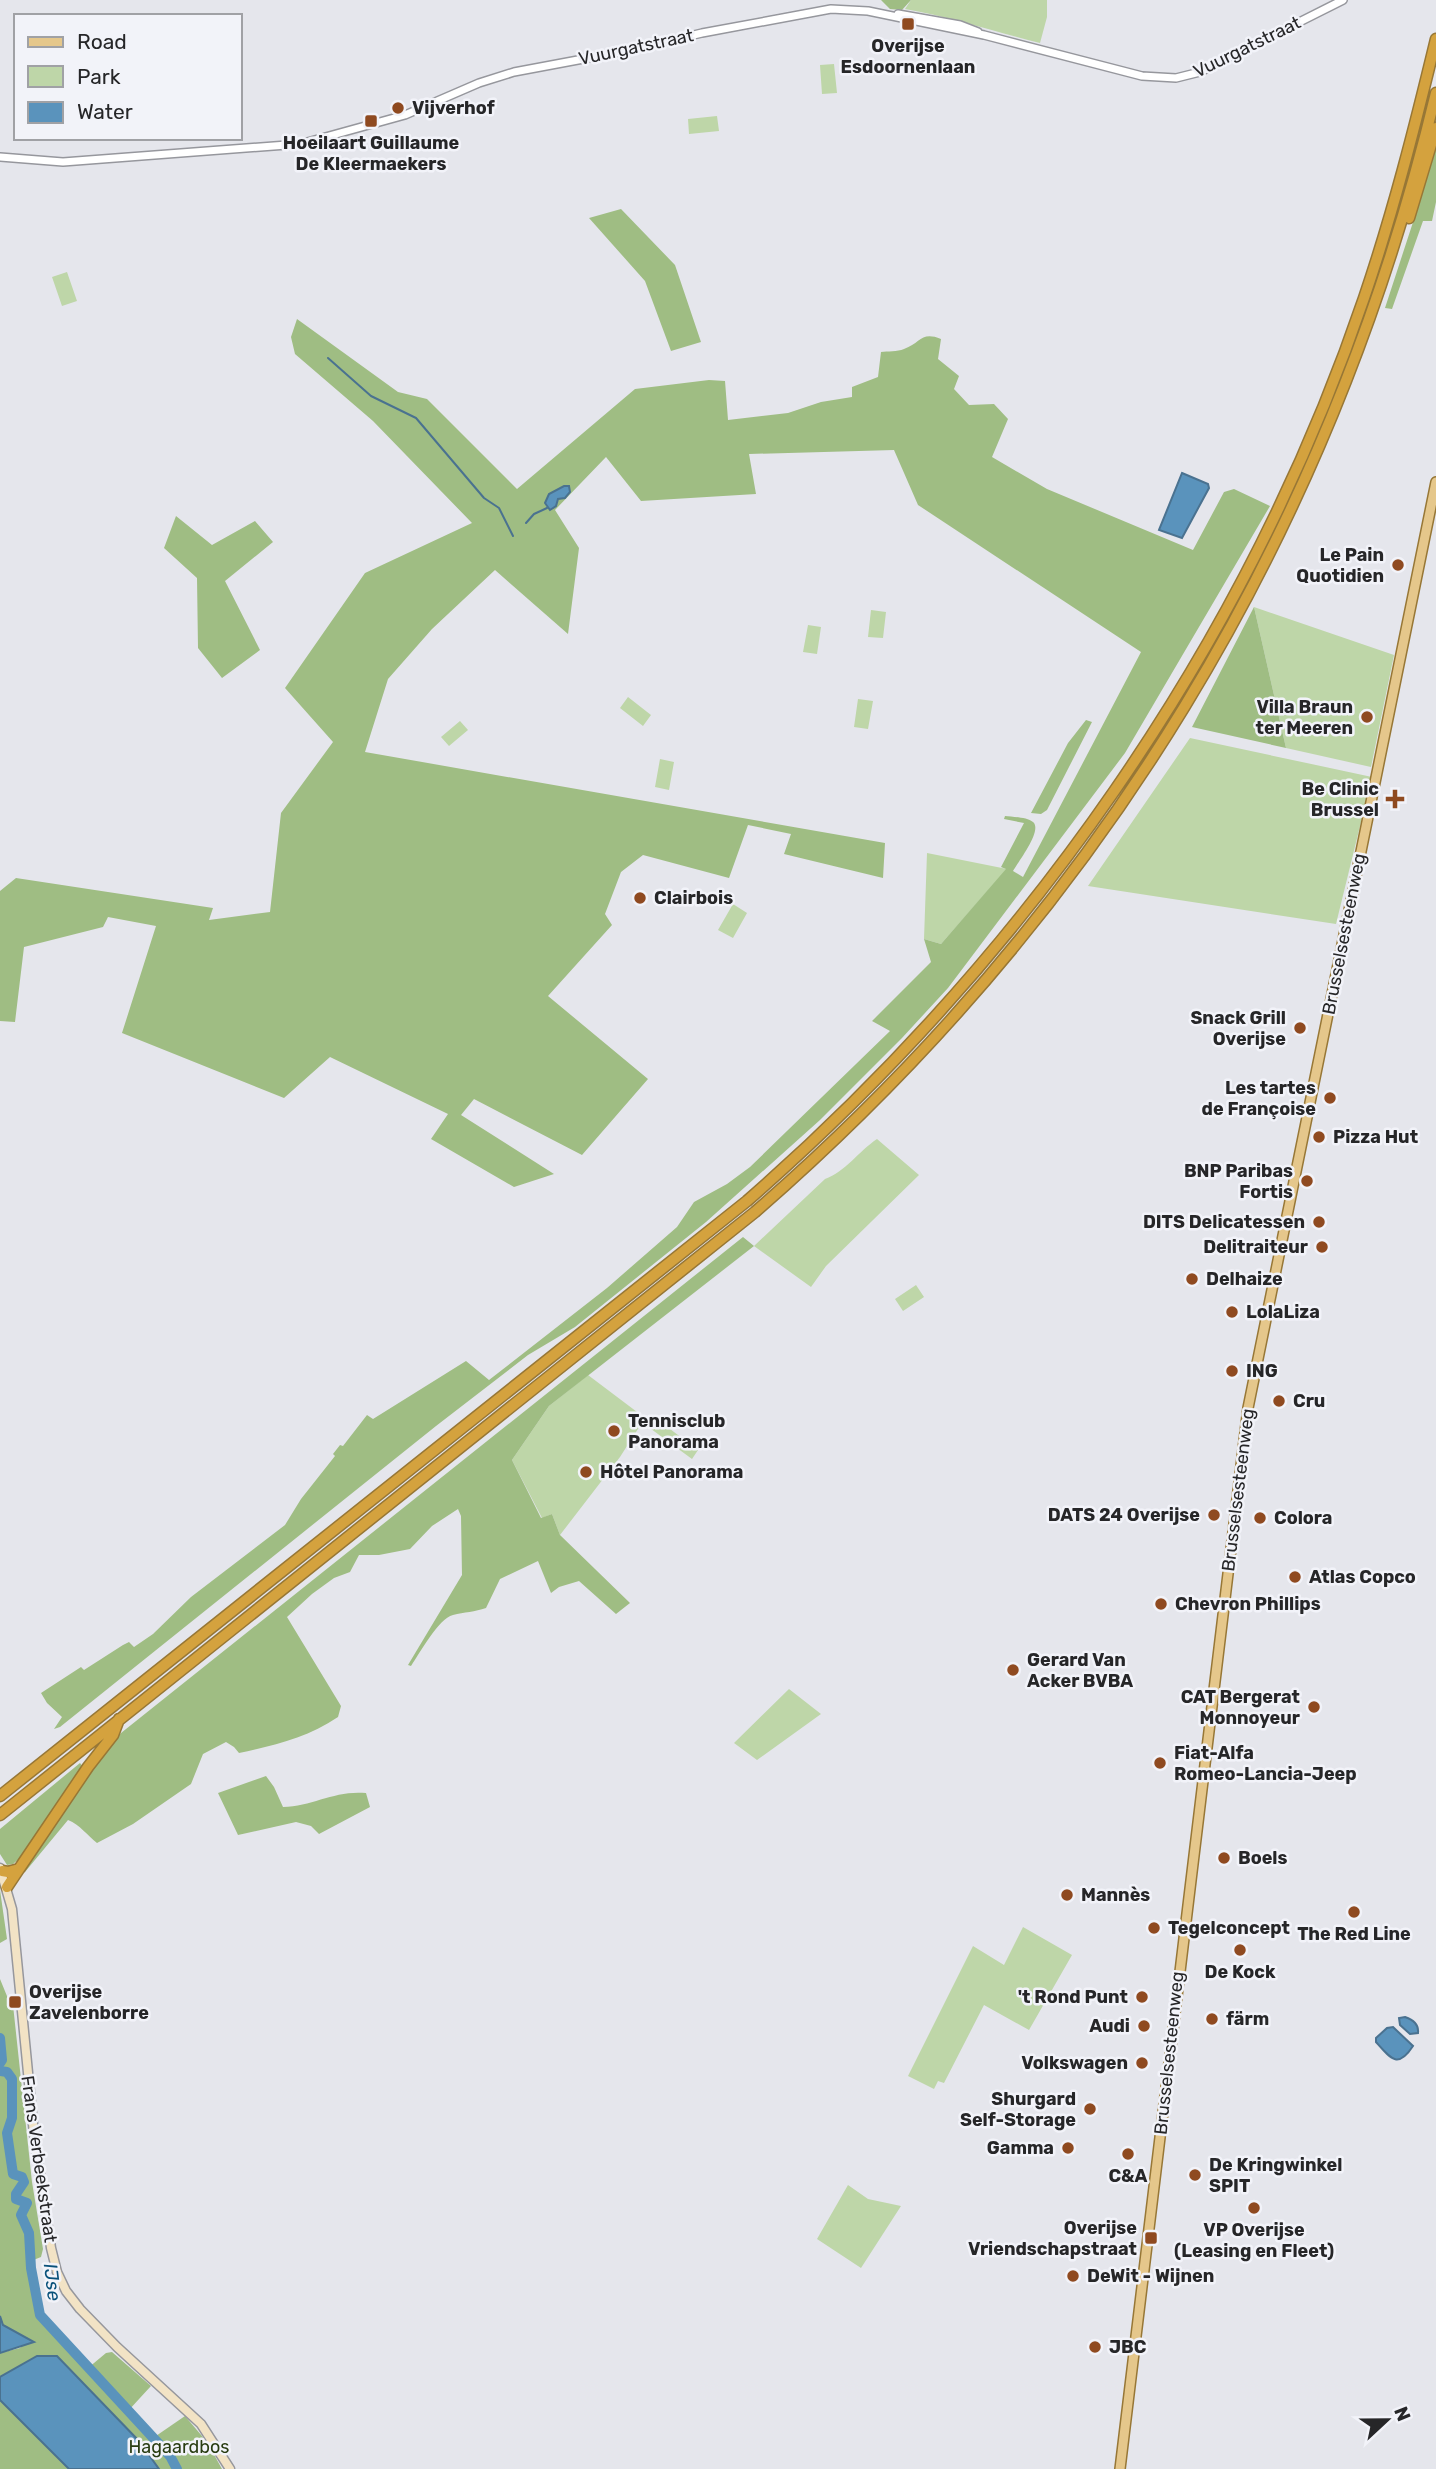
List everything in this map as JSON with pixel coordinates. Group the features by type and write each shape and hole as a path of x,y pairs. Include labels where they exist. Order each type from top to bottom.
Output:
{"highway":[{"path":"0,1796 694,1245 777,1175 893,1064 1016,923 1131,768 1192,669 1241,582 1288,488 1324,405 1363,301 1407,154 1436,39"},
{"path":"0,1815 703,1256 795,1177 901,1075 1004,960 1092,847 1135,786 1216,656 1254,587 1299,493 1345,383 1395,243 1436,93"},
{"path":"1395,243 1406,227 1436,128"},
{"path":"7,1887 88,1767 113,1735 120,1718"},
{"path":"1,1870 8,1872 19,1869"}],"main road":[{"name":"Brusselsesteenweg","path":"1120,2469 1248,1408 1436,482"},
{"name":"Frans Verbeekstraat","path":"1,1870 12,1909 34,2134 57,2272 66,2291 80,2309 201,2424 230,2469"}],"street":[{"name":"Vuurgatstraat","path":"0,157 62,162 286,146 393,119 514,72 626,51 702,33 823,10 847,8 984,35 1131,74 1163,79 1181,78 1200,72 1343,0"}],"green space":[{"path":"881,0 911,0 902,10 890,9"},
{"path":"911,0 1047,0 1047,17 1040,43 905,9"},
{"path":"834,64 837,93 822,94 820,65"},
{"path":"717,116 719,131 689,134 688,119"},
{"path":"1436,141 1436,202 1432,221 1423,221 1392,309 1385,308 1416,213"},
{"path":"621,209 675,265 701,342 671,351 645,281 589,218"},
{"path":"67,272 77,301 62,306 52,277"},
{"path":"297,319 398,392 427,399 517,489 635,389 709,380 725,381 728,420 788,413 821,402 852,397 852,387 878,377 881,352 910,347 929,336 941,339 938,359 959,376 954,389 969,405 994,404 1008,419 992,457 1047,489 1193,550 1224,492 1234,489 1270,506 1125,753 948,988 902,1038 820,1120 706,1222 575,1327 528,1355 436,1426 60,1727 54,1729 62,1717 41,1693 81,1667 84,1670 123,1645 129,1642 134,1647 153,1634 191,1597 285,1525 301,1499 335,1456 333,1454 340,1445 343,1446 367,1415 373,1419 466,1361 489,1380 607,1288 677,1227 694,1202 727,1184 750,1167 890,1031 872,1021 931,962 924,939 941,944 1006,869 1001,867 1024,823 1004,819 1005,816 1027,819 1035,826 1032,839 1013,871 1023,877 1141,652 918,505 894,450 749,454 756,494 641,501 606,457 555,510 579,548 568,634 495,570 432,629 388,679 365,752 885,843 883,878 784,854 791,834 748,825 729,878 643,855 621,872 605,914 612,925 548,996 648,1079 582,1155 474,1099 461,1115 554,1174 514,1187 431,1139 448,1114 330,1057 284,1098 122,1033 156,926 108,917 103,927 24,947 15,1022 0,1021 0,891 16,878 213,908 209,920 270,912 281,813 333,742 285,688 365,573 472,523 373,421 295,354 291,337"},
{"path":"176,516 212,545 255,521 273,542 225,581 260,650 222,678 198,648 197,578 164,548"},
{"path":"1254,607 1394,655 1371,767 1286,748"},
{"path":"1254,607 1286,748 1192,727"},
{"path":"871,610 886,612 883,638 868,637"},
{"path":"808,625 821,627 817,654 803,652"},
{"path":"628,697 651,715 643,726 620,708"},
{"path":"858,699 873,701 868,729 854,727"},
{"path":"1086,720 1092,722 1047,810 1041,814 1031,813 1068,743"},
{"path":"460,721 468,730 449,746 441,737"},
{"path":"1190,738 1372,777 1336,924 1088,886"},
{"path":"660,759 674,762 669,790 655,787"},
{"path":"927,853 1007,869 941,944 924,939"},
{"path":"733,904 747,913 733,938 718,930"},
{"path":"877,1139 919,1175 826,1266 811,1287 754,1246 825,1179 839,1171"},
{"path":"743,1237 754,1246 549,1406 512,1460 541,1518 552,1514 560,1535 630,1603 616,1614 579,1581 559,1587 551,1593 538,1561 500,1579 486,1608 447,1618 435,1629 411,1666 408,1665 462,1575 461,1516 458,1509 432,1526 410,1549 379,1555 359,1555 350,1572 334,1578 287,1617 341,1706 338,1717 303,1736 239,1753 226,1742 203,1754 191,1784 133,1824 97,1843 68,1820 25,1872 22,1870 103,1753 121,1733"},
{"path":"916,1285 924,1297 903,1311 895,1299"},
{"path":"588,1375 645,1418 620,1457 560,1535 552,1514 542,1518 512,1460 549,1406"},
{"path":"654,1417 698,1450 692,1459 647,1426"},
{"path":"789,1689 821,1714 757,1760 734,1743"},
{"path":"80,1763 83,1767 20,1858 7,1865 0,1854 0,1829"},
{"path":"266,1776 283,1807 334,1796 366,1793 370,1807 319,1834 311,1826 296,1822 238,1835 218,1793"},
{"path":"0,1890 7,1939 0,1943"},
{"path":"1023,1927 1072,1955 1029,2030 984,2005 944,2083 938,2081 934,2089 908,2076 973,1946 1004,1965"},
{"name":"Hagaardbos","path":"0,1979 13,2005 32,2182 43,2249 41,2257 31,2261 40,2315 88,2368 106,2353 112,2352 151,2386 128,2411 153,2438 185,2416 207,2442 222,2469 159,2469 138,2441 37,2356 0,2377 0,2353 20,2348 26,2340 3,2325 0,2316"},
{"path":"848,2185 868,2199 901,2206 861,2268 817,2239"},
{"path":"0,2400 69,2468 69,2469 0,2469"}],"water":[{"path":"1182,473 1208,484 1209,488 1182,538 1159,530"},
{"path":"569,486 570,492 565,498 558,499 556,506 550,510 545,503 549,494"},
{"path":"1405,2017 1415,2023 1418,2033 1410,2034 1400,2025 1399,2018"},
{"path":"1393,2027 1413,2046 1399,2059 1390,2057 1376,2042 1376,2038 1387,2028"},
{"path":"0,2316 3,2325 34,2342 0,2353"},
{"path":"37,2356 57,2356 139,2441 159,2469 69,2469 0,2400 0,2377"}],"waterway":[{"path":"328,358 371,396 416,418 484,498 499,508 513,536"},
{"path":"526,523 534,514 547,508"},
{"name":"IJse","path":"0,2038 0,2063"},
{"name":"IJse","path":"0,2071 7,2072 12,2079 12,2118 7,2133 13,2174 22,2177 24,2182 16,2194 16,2199 27,2203 21,2215 29,2233 31,2268 40,2315 170,2456 177,2469"}],"place":[{"name":"Overijse Esdoornenlaan","path":"908,24"},
{"name":"Vijverhof","path":"398,108"},
{"name":"Hoeilaart Guillaume De Kleermaekers","path":"371,121"},
{"name":"Le Pain Quotidien","path":"1398,565"},
{"name":"Villa Braun ter Meeren","path":"1367,717"},
{"name":"Be Clinic Brussel","path":"1395,799"},
{"name":"Clairbois","path":"640,898"},
{"name":"Snack Grill Overijse","path":"1300,1028"},
{"name":"Les tartes de Françoise","path":"1330,1098"},
{"name":"Pizza Hut","path":"1319,1137"},
{"name":"BNP Paribas Fortis","path":"1307,1181"},
{"name":"DITS Delicatessen","path":"1319,1222"},
{"name":"Delitraiteur","path":"1322,1247"},
{"name":"Delhaize","path":"1192,1279"},
{"name":"LolaLiza","path":"1232,1312"},
{"name":"ING","path":"1232,1371"},
{"name":"Cru","path":"1279,1401"},
{"name":"Tennisclub Panorama","path":"614,1431"},
{"name":"Hôtel Panorama","path":"586,1472"},
{"name":"DATS 24 Overijse","path":"1214,1515"},
{"name":"Colora","path":"1260,1518"},
{"name":"Atlas Copco","path":"1295,1577"},
{"name":"Chevron Phillips","path":"1161,1604"},
{"name":"Gerard Van Acker BVBA","path":"1013,1670"},
{"name":"CAT Bergerat Monnoyeur","path":"1314,1707"},
{"name":"Fiat-Alfa Romeo-Lancia-Jeep","path":"1160,1763"},
{"name":"Boels","path":"1224,1858"},
{"name":"Mannès","path":"1067,1895"},
{"name":"The Red Line","path":"1354,1912"},
{"name":"Tegelconcept","path":"1154,1928"},
{"name":"De Kock","path":"1240,1950"},
{"name":"'t Rond Punt","path":"1142,1997"},
{"name":"Overijse Zavelenborre","path":"15,2002"},
{"name":"färm","path":"1212,2019"},
{"name":"Audi","path":"1144,2026"},
{"name":"Volkswagen","path":"1142,2063"},
{"name":"Shurgard Self-Storage","path":"1090,2109"},
{"name":"Gamma","path":"1068,2148"},
{"name":"C&A","path":"1128,2154"},
{"name":"De Kringwinkel SPIT","path":"1195,2175"},
{"name":"VP Overijse (Leasing en Fleet)","path":"1254,2208"},
{"name":"Overijse Vriendschapstraat","path":"1151,2238"},
{"name":"DeWit - Wijnen","path":"1073,2276"},
{"name":"JBC","path":"1095,2347"}]}
